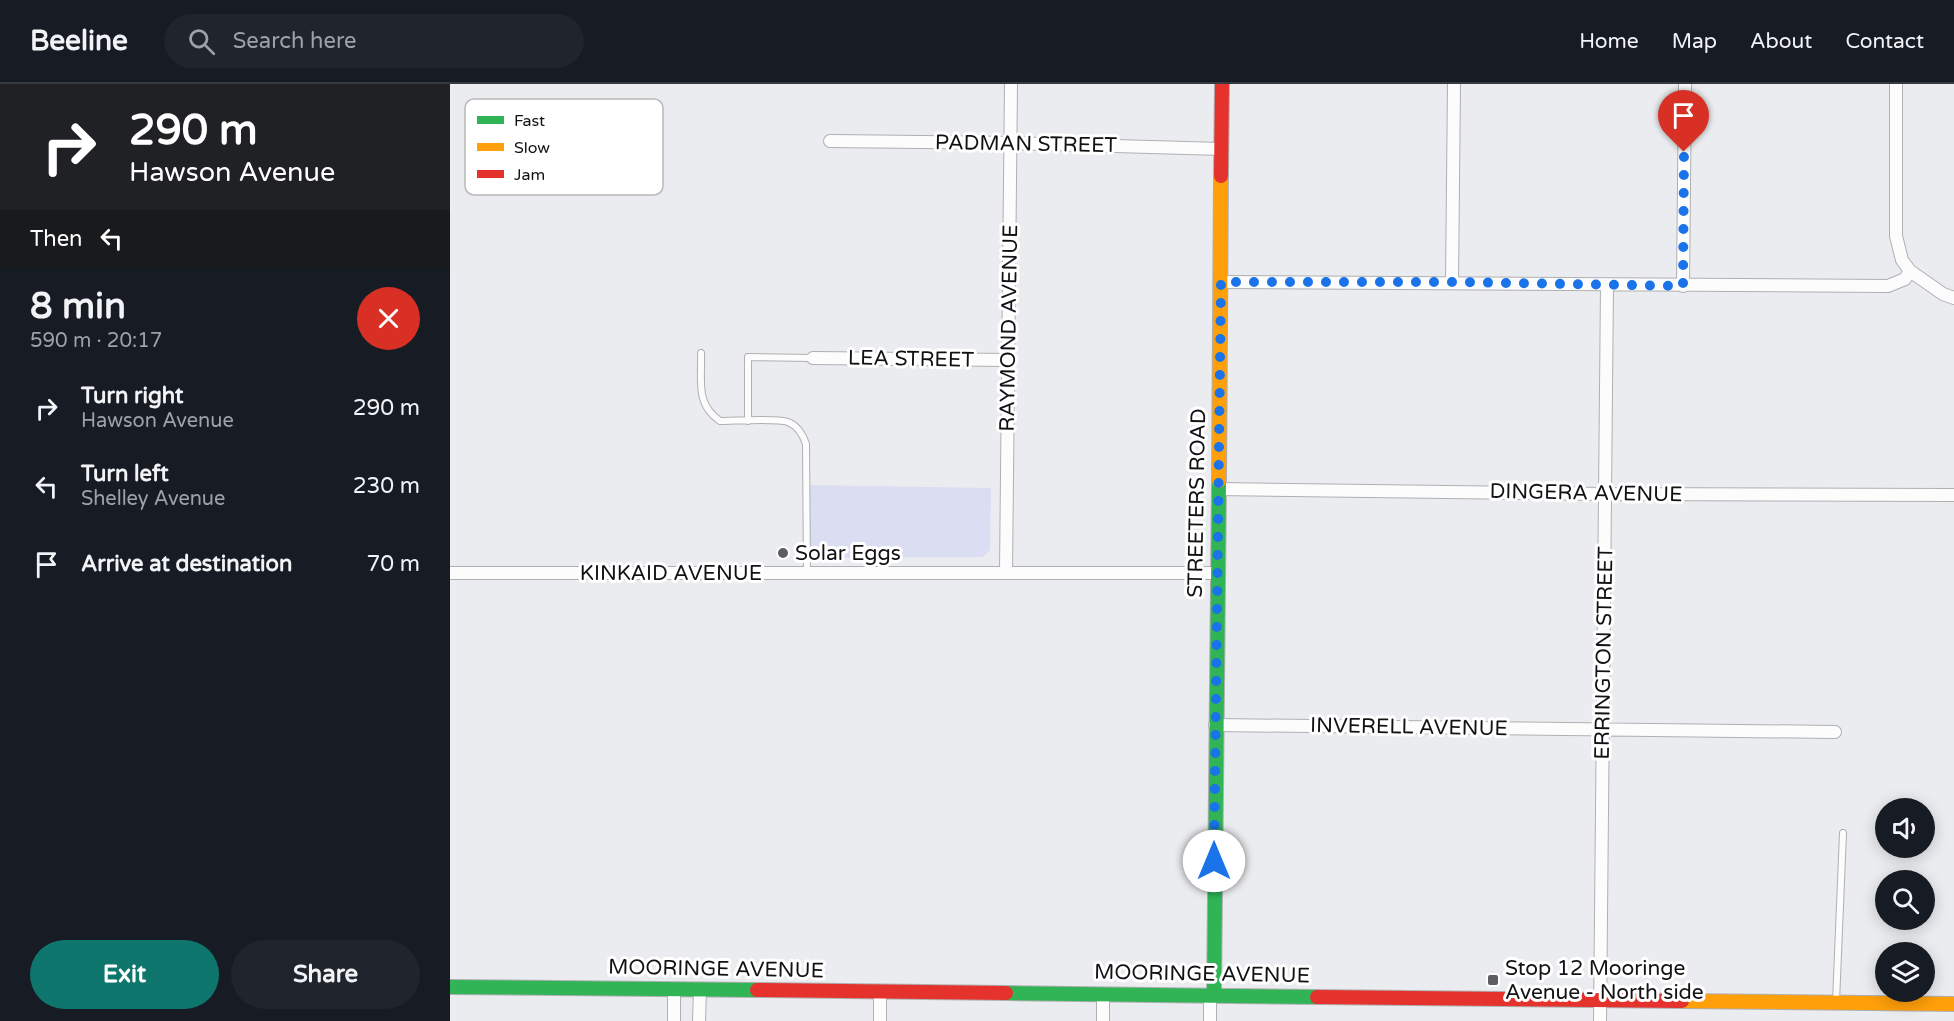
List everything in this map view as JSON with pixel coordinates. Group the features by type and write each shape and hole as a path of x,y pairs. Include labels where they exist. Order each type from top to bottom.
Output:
{"street":[{"name":"RAYMOND AVENUE","path":"1006,572 1011,84"},
{"name":"STREETERS ROAD","path":"1210,1021 1222,84"},
{"path":"1452,282 1454,84"},
{"path":"1683,286 1685,84"},
{"path":"1896,84 1896,236 1902,260 1910,271 1943,294 1954,298"},
{"name":"PADMAN STREET","path":"830,141 1011,142 1222,149"},
{"path":"1221,282 1888,286 1905,279 1910,271"},
{"name":"ERRINGTON STREET","path":"1600,1021 1607,285"},
{"name":"LEA STREET","path":"813,358 1009,360"},
{"name":"DINGERA AVENUE","path":"1218,489 1605,494 1954,495"},
{"name":"KINKAID AVENUE","path":"450,573 1216,573"},
{"name":"INVERELL AVENUE","path":"1215,725 1836,732"},
{"name":"MOORINGE AVENUE","path":"450,987 1954,1004"},
{"path":"674,990 674,1021"},
{"path":"699,1021 700,990"},
{"path":"880,992 880,1021"},
{"path":"1102,994 1103,1021"}],"lane":[{"path":"701,354 702,401 708,411 720,421 787,422 800,431 803,437 806,444 807,573"},
{"path":"748,421 748,357 813,358"},
{"path":"1836,1002 1843,833"}],"shaded area":[{"path":"810,485 991,488 990,550 983,557 809,558"}],"traffic: fast":[{"path":"1214,995 1219,481"},
{"path":"450,987 757,990"},
{"path":"1006,993 1317,997"}],"traffic: slow":[{"path":"1219,481 1221,176"},
{"path":"1682,1001 1954,1004"}],"traffic: jam":[{"path":"1221,176 1222,84"},
{"path":"757,990 1006,993"},
{"path":"1317,997 1682,1001"}],"place":[{"name":"Solar Eggs","path":"783,553"},
{"name":"Stop 12 Mooringe Avenue - North side","path":"1493,980"}],"route":[{"path":"1214,861 1221,282 1452,282 1683,286 1684,152"}]}
